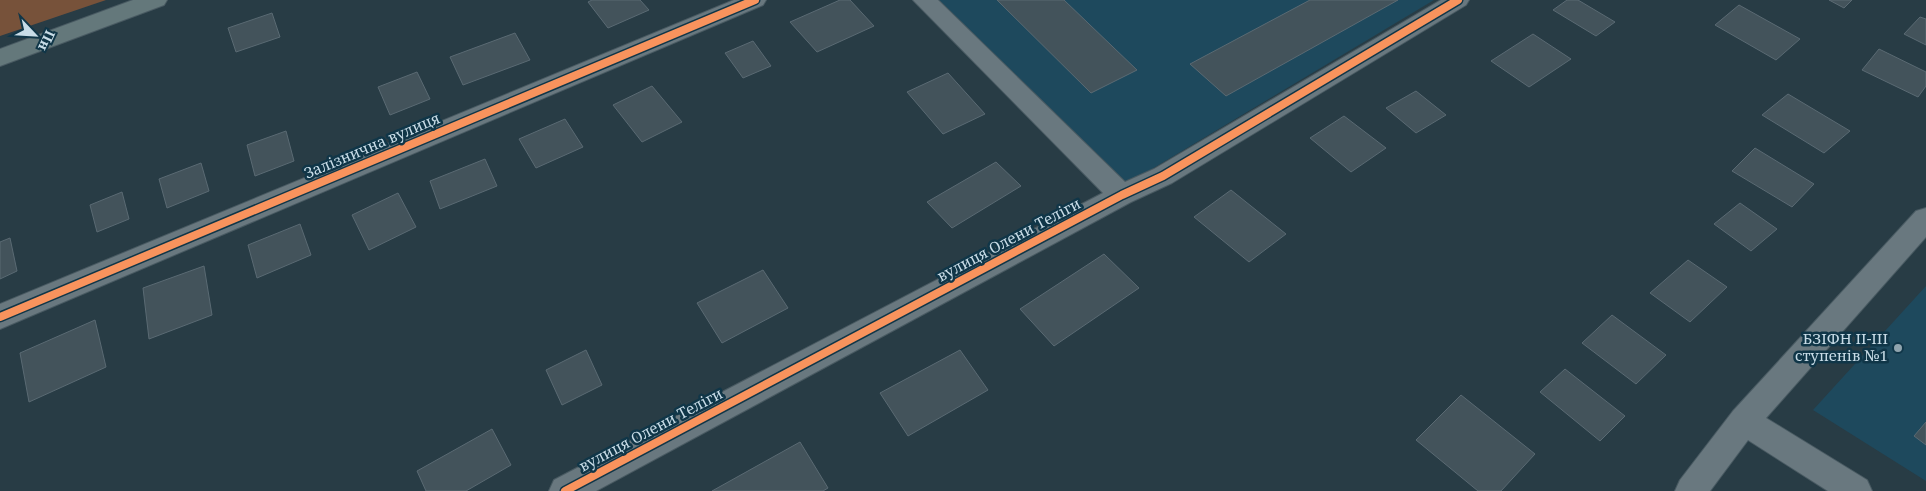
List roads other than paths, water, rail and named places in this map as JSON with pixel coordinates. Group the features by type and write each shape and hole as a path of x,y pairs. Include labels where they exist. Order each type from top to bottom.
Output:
{"main road":[{"path":"0,58 156,0"}],"street":[{"name":"Залізнична вулиця","path":"0,317 755,0"},
{"path":"924,0 1122,195"},
{"name":"вулиця Олени Теліги","path":"566,491 1122,195 1163,176 1458,0"},
{"path":"1691,491 1744,421 1926,218"},
{"path":"1744,421 1856,491"}],"place":[{"name":"БЗІФН ІІ-ІІІ ступенів №1","path":"1898,348"}]}
